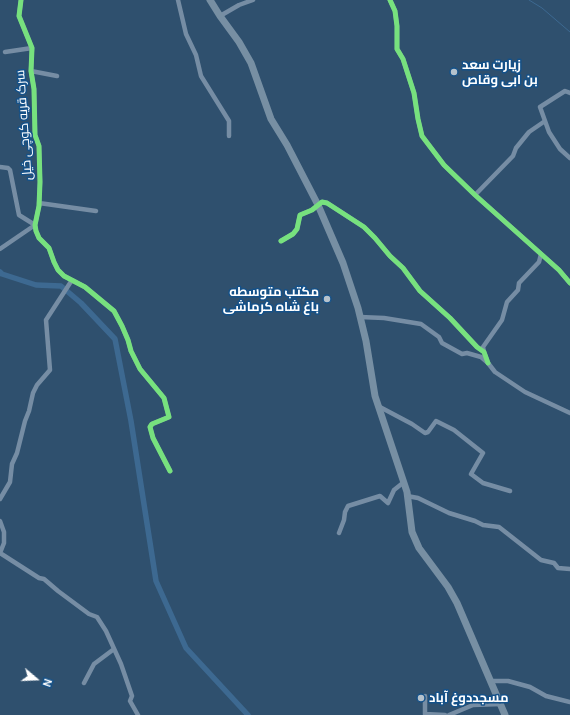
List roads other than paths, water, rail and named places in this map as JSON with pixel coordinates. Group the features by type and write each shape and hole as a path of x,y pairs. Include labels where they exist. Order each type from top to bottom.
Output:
{"highway":[{"path":"210,0 239,42 251,63 271,119 287,145 318,205 343,263 366,341 375,396 404,482 412,532 419,548 448,587 457,604 505,715"}],"street":[{"name":"سرک قریه کوچی خیل","path":"21,0 20,16 32,48 31,71 34,89 36,135 39,146 39,203 35,225"},
{"path":"178,0 186,34 196,55 202,76 229,122 229,136"},
{"path":"220,16 239,5 253,0"},
{"path":"390,0 395,11 398,26 397,49 403,59 414,93 422,136 444,165 475,195 559,270 570,283"},
{"path":"5,52 32,48"},
{"path":"31,71 57,76"},
{"path":"570,93 565,91 540,107 549,132 560,149 570,158"},
{"path":"475,195 513,156 516,148 529,132 545,120"},
{"path":"0,167 8,168 10,170 19,215 35,225 39,238 49,248 58,270 71,282 85,286 114,311 140,369 164,398 169,416 152,424 150,427 153,438 170,471"},
{"path":"281,241 293,234 297,229 300,215 312,210 322,202 327,203 364,227 403,268 420,291 450,318 477,347 484,352"},
{"path":"39,203 96,211"},
{"path":"0,249 35,225"},
{"path":"488,363 483,347 502,320 507,302 518,290 519,283 539,262 541,254"},
{"path":"0,499 10,482 12,464 17,453 33,394 37,385 50,370 46,320 71,282"},
{"path":"360,317 384,318 421,324 436,334 442,343 462,354 467,353 480,357 488,363 495,372 525,392 570,413"},
{"path":"378,406 412,424 425,433 428,432 436,421 454,430 483,453 471,474 483,483 510,492"},
{"path":"339,534 348,506 380,496 388,503 394,490 404,482"},
{"path":"407,496 418,498 449,513 483,525 499,527 541,560 554,563 558,568 570,569"},
{"path":"0,521 4,532 4,542 0,553 39,578 44,579 88,614 97,618 106,631 121,664 132,696 130,701 138,715"},
{"path":"84,683 94,664 114,649"},
{"path":"491,681 508,681 530,687 546,696 570,702"},
{"path":"424,696 425,714 445,715"},
{"path":"449,715 473,705 500,704"}],"waterway":[{"path":"529,0 542,8 570,32"},
{"path":"0,272 2,274 36,285 61,286 81,303 115,339 131,421 156,581 186,648 248,715"}],"place":[{"name":"زیارت سعد بن ابی وقاص","path":"454,72"},
{"name":"مکتب متوسطه باغ شاه کرماشی","path":"327,299"},
{"name":"مسجددوغ آباد","path":"421,698"}]}
